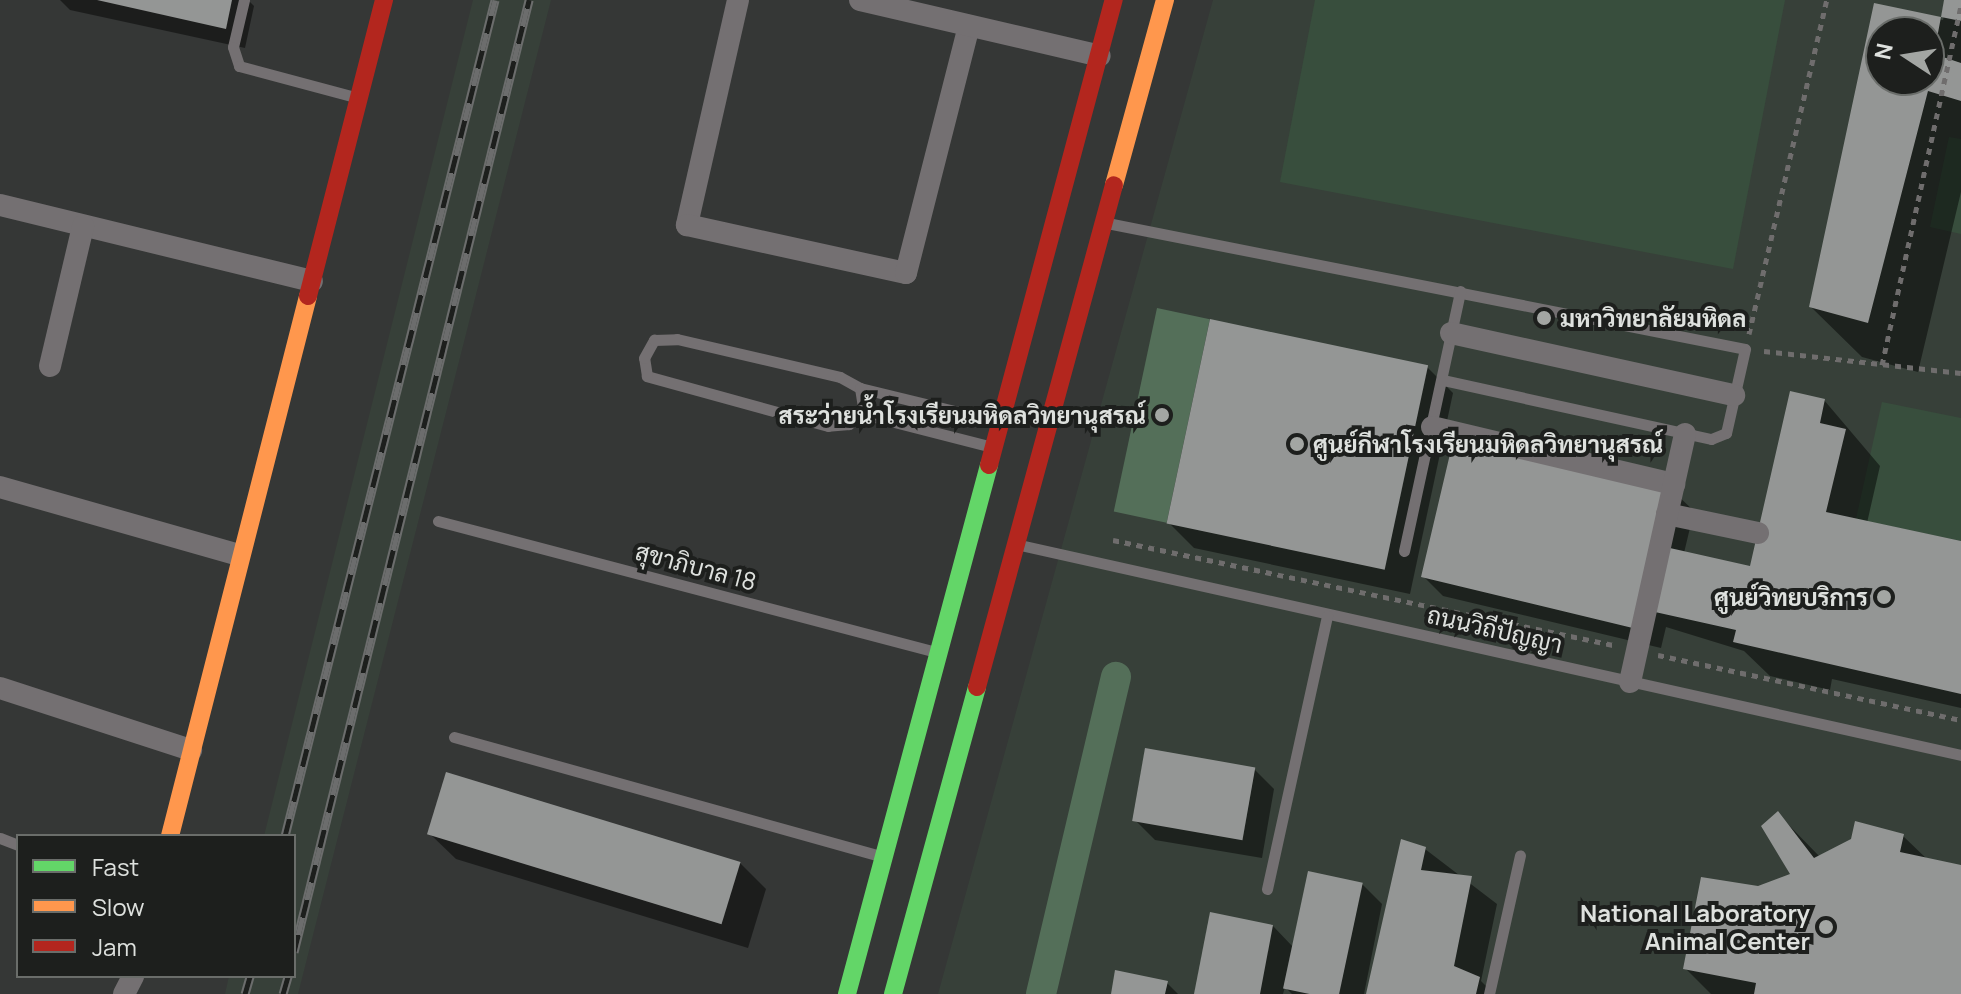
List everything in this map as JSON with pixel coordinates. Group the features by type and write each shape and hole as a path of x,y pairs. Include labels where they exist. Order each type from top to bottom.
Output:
{"main road":[{"path":"170,834 239,555 384,0"},
{"path":"847,994 943,654 1114,0"},
{"path":"893,994 1020,545 1165,0"}],"street":[{"path":"738,0 687,225 906,273 969,26"},
{"path":"860,0 1100,56"},
{"path":"0,205 312,281"},
{"path":"50,366 83,226"},
{"path":"1451,333 1734,395"},
{"path":"1432,427 1674,484"},
{"path":"1630,682 1685,434"},
{"path":"0,487 239,555"},
{"path":"1667,514 1758,533"},
{"path":"0,688 191,750"}],"lane":[{"path":"244,0 233,47 239,66 359,98"},
{"path":"1107,223 1745,349 1722,436 1685,434 1442,380"},
{"path":"1404,551 1460,291"},
{"path":"860,388 859,413 849,424 828,426 681,389 647,376 644,358 654,340 677,339 840,377 860,388 1004,423"},
{"path":"859,413 996,448"},
{"name":"สุขาภิบาล 18","path":"438,521 943,654"},
{"name":"ถนนวิถีปัญญา","path":"1020,545 1961,755"},
{"path":"1267,889 1327,615"},
{"path":"454,737 886,858"},
{"path":"1489,994 1520,855"}],"path":[{"path":"1827,0 1745,349 1961,373"},
{"path":"1882,365 1961,6"},
{"path":"1113,540 1301,579"}],"shaded area":[{"path":"473,0 551,0 298,994 225,994 229,978 296,978 296,834 264,834"},
{"name":"มหาวิทยาลัยมหิดล","path":"1213,0 1961,0 1961,994 938,994"},
{"path":"1315,0 1785,0 1733,269 1280,182"},
{"path":"1949,137 1961,139 1961,234 1930,227"},
{"name":"สระว่ายน้ำโรงเรียนมหิดลวิทยานุสรณ์","path":"1157,308 1210,319 1167,523 1114,511"},
{"path":"1882,402 1961,418 1961,541 1856,519"}],"building":[{"path":"97,0 232,0 226,29"},
{"path":"1944,0 1961,0 1961,21 1941,16"},
{"path":"1874,3 1936,16 1871,16"},
{"path":"1865,45 1865,96 1927,96 1868,323 1809,307"},
{"path":"1945,58 1961,63 1961,101 1944,96"},
{"name":"ศูนย์กีฬาโรงเรียนมหิดลวิทยานุสรณ์","path":"1210,319 1428,365 1385,570 1167,523"},
{"path":"1790,391 1825,399 1820,423 1846,429 1826,512 1961,541 1961,694 1733,642 1736,630 1646,610 1641,630 1421,577 1454,437 1675,490 1661,546 1750,566"},
{"path":"1145,748 1255,767 1242,840 1132,821"},
{"path":"446,772 741,862 722,924 427,834"},
{"name":"National Laboratory Animal Center","path":"1778,811 1814,858 1851,839 1855,821 1904,834 1900,852 1961,865 1961,994 1754,994 1756,983 1683,969 1701,877 1758,886 1790,874 1761,826"},
{"path":"1401,839 1426,847 1421,870 1472,876 1454,966 1480,977 1476,994 1366,994"},
{"path":"1308,871 1363,883 1339,994 1310,994 1283,988"},
{"path":"1210,912 1273,925 1260,994 1194,994"},
{"path":"1115,970 1168,981 1165,994 1111,994"}],"waterway":[{"path":"1041,994 1116,677"}],"railway":[{"path":"286,834 495,0"},
{"path":"296,944 529,0"},
{"path":"245,994 249,978"},
{"path":"283,994 287,978"}],"traffic: fast":[{"path":"847,994 989,465"},
{"path":"893,994 977,687"}],"traffic: slow":[{"path":"1114,185 1165,0"},
{"path":"171,834 308,296"}],"traffic: jam":[{"path":"308,296 384,0"},
{"path":"989,465 1114,0"},
{"path":"977,687 1114,185"}],"place":[{"name":"มหาวิทยาลัยมหิดล","path":"1544,318"},
{"name":"สระว่ายน้ำโรงเรียนมหิดลวิทยานุสรณ์","path":"1162,415"},
{"name":"ศูนย์กีฬาโรงเรียนมหิดลวิทยานุสรณ์","path":"1297,444"},
{"name":"ศูนย์วิทยบริการ","path":"1884,597"},
{"name":"National Laboratory Animal Center","path":"1826,927"}]}
